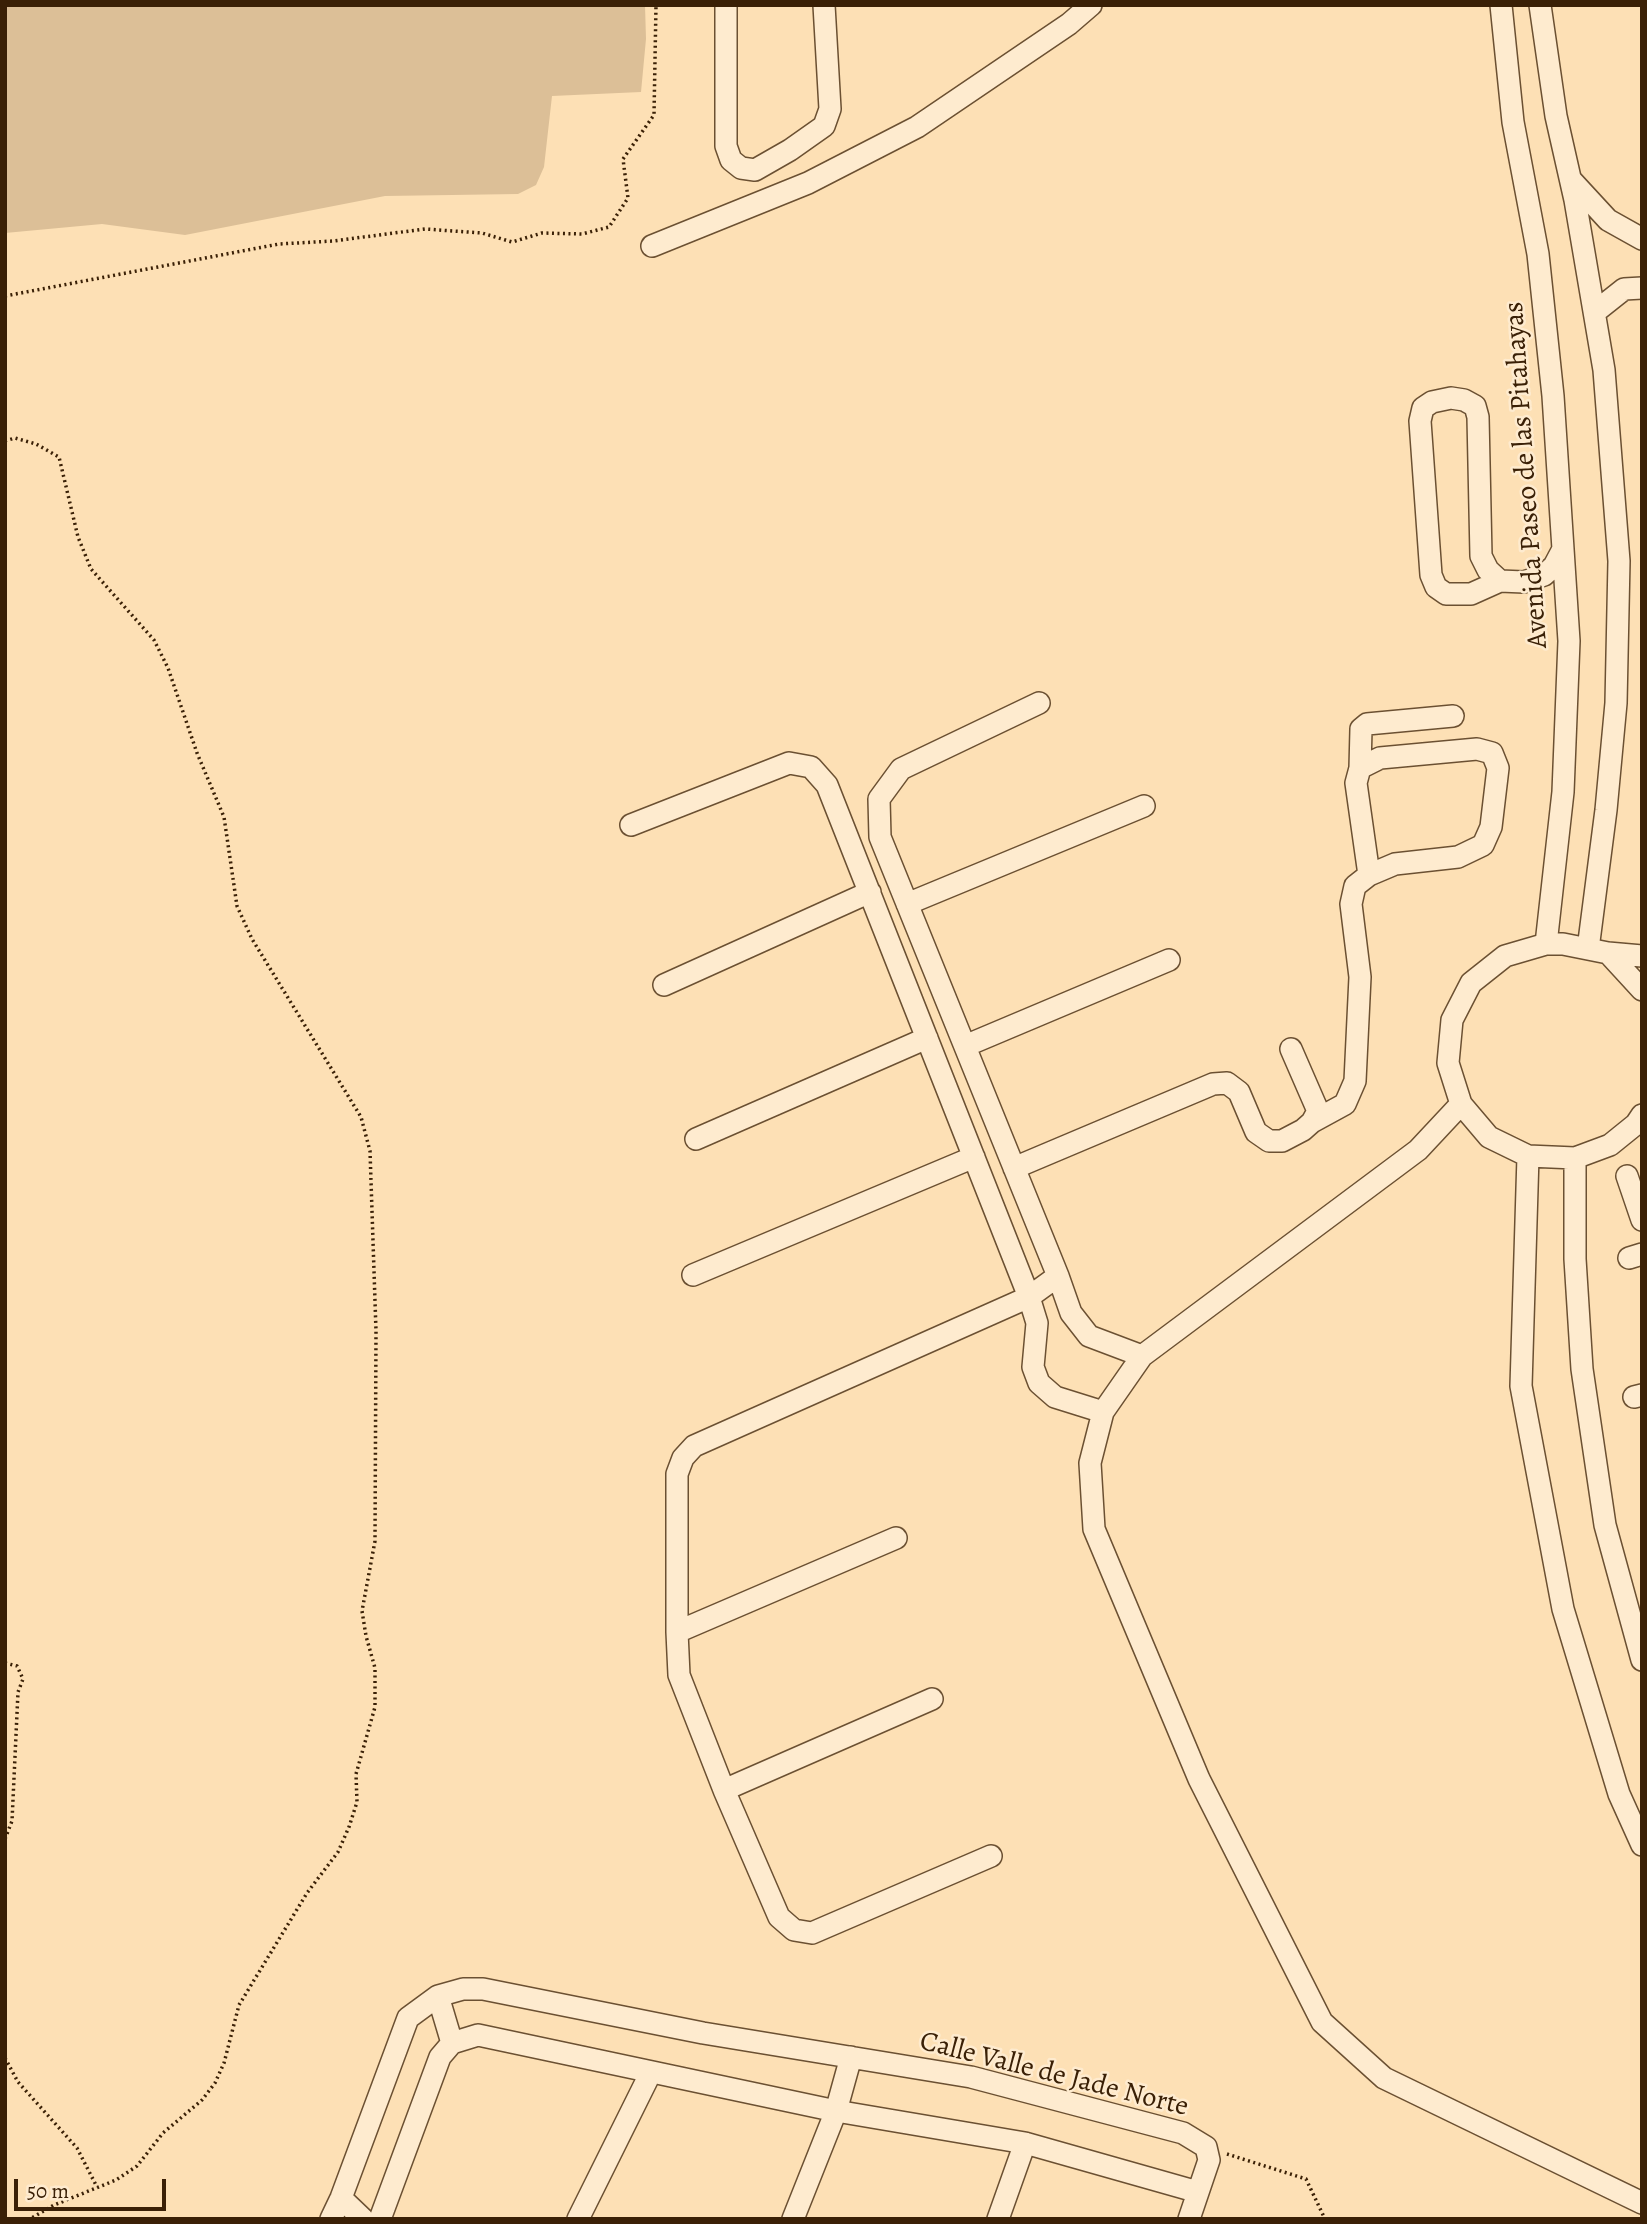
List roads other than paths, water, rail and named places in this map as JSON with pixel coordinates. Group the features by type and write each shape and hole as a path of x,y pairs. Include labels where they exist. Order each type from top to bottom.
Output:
{"street":[{"path":"726,5 726,146 731,160 741,168 755,170 824,127 830,108 824,5"},
{"path":"652,246 808,183 917,127 1069,24 1091,5"},
{"name":"Avenida Paseo de las Pitahayas","path":"1501,5 1513,122 1538,254 1553,396 1569,641 1563,792 1546,944"},
{"path":"1540,5 1556,116 1604,370 1619,561 1616,703 1606,810 1598,951"},
{"path":"790,150 808,183"},
{"path":"1570,179 1608,220 1642,239"},
{"path":"1595,312 1624,289 1642,288"},
{"path":"1500,582 1488,570 1481,556 1478,418 1475,406 1464,400 1451,398 1432,402 1423,408 1420,421 1431,575 1436,587 1446,594 1471,594 1500,582 1524,582 1544,575 1554,566 1563,550"},
{"path":"1039,703 901,769 878,799 880,837 1071,1313 1089,1336 1142,1356"},
{"path":"1369,875 1356,783 1360,768 1361,729 1367,724 1453,716"},
{"path":"1014,1168 1213,1084 1227,1083 1239,1092 1256,1132 1269,1141 1282,1141 1345,1104 1355,1081 1360,977 1351,904 1355,886 1369,875 1395,864 1458,857 1483,845 1491,827 1498,768 1492,753 1477,749 1380,758 1360,768"},
{"path":"631,825 789,763 811,767 827,785 1029,1297 1037,1323 1033,1367 1039,1383 1055,1397 1103,1412"},
{"path":"907,904 1144,806"},
{"path":"664,985 870,892"},
{"path":"1642,956 1563,944 1546,944 1505,956 1471,983 1451,1020 1448,1063 1461,1104 1489,1137 1528,1156 1575,1158 1610,1145 1636,1124 1642,1115"},
{"path":"1598,951 1642,990"},
{"path":"965,1046 1169,960"},
{"path":"696,1139 927,1038"},
{"path":"1291,1049 1318,1111 1312,1122"},
{"path":"1461,1104 1418,1150 1142,1356 1103,1412 1090,1463 1094,1529 1199,1779 1322,2022 1384,2078 1642,2203"},
{"path":"1528,1156 1521,1386 1563,1609 1619,1794 1642,1845"},
{"path":"693,1275 974,1157"},
{"path":"1575,1158 1575,1259 1582,1368 1605,1525 1642,1660"},
{"path":"1627,1176 1642,1220"},
{"path":"991,1856 811,1933 793,1930 779,1916 724,1790 679,1675 677,1474 683,1458 694,1446 1029,1297 1058,1276"},
{"path":"677,1632 895,1538"},
{"path":"724,1790 932,1699"},
{"name":"Calle Valle de Jade Norte","path":"331,2219 408,2018 438,1996 483,1989 703,2033 971,2077 1183,2133 1206,2147 1209,2160 1189,2219"},
{"path":"438,1996 452,2043"},
{"path":"380,2219 440,2057 452,2043 478,2035 836,2111 1025,2143 1198,2192"},
{"path":"793,2219 836,2111 851,2057"},
{"path":"578,2219 651,2072"},
{"path":"998,2219 1025,2143"},
{"path":"341,2198 363,2219"}]}
